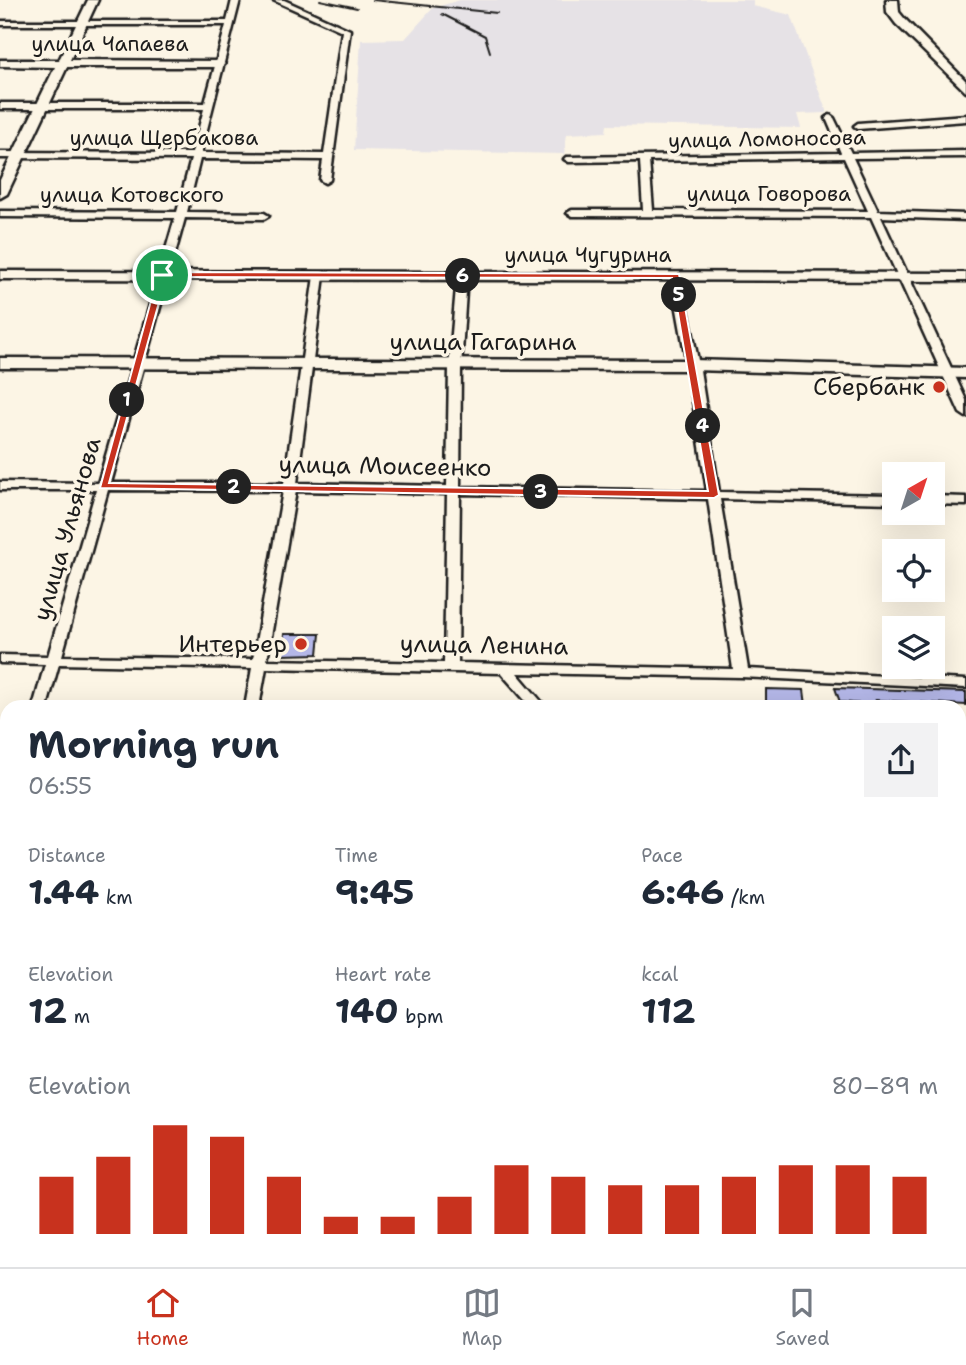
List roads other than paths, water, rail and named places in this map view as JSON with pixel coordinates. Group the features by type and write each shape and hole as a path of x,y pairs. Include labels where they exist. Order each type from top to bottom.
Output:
{"main road":[{"path":"892,0 893,12 900,21 966,88"}],"street":[{"path":"0,194 16,155 93,0"},
{"name":"улица Ульянова","path":"42,700 181,215 229,23 238,0"},
{"path":"276,0 346,30 325,180"},
{"path":"0,23 229,23"},
{"name":"улица Чапаева","path":"0,63 219,64"},
{"path":"0,106 208,106"},
{"path":"831,118 966,413"},
{"path":"858,125 966,118"},
{"name":"улица Щербакова","path":"0,155 327,157"},
{"name":"улица Ломоносова","path":"569,159 966,155"},
{"path":"644,158 648,212"},
{"name":"улица Говорова","path":"572,213 873,214 966,218"},
{"name":"улица Котовского","path":"0,214 264,216"},
{"name":"улица Чугурина","path":"0,275 966,277"},
{"path":"253,700 290,487 319,276"},
{"path":"451,667 455,364 462,276"},
{"path":"676,276 693,365 741,673"},
{"name":"улица Гагарина","path":"0,363 693,365 966,373"},
{"name":"улица Моисеенко","path":"0,486 290,487 882,499"},
{"path":"945,500 966,501"},
{"name":"улица Ленина","path":"0,659 741,673 966,684"},
{"path":"505,668 533,700"}],"railway":[{"path":"320,0 357,8"},
{"path":"373,0 497,13"},
{"path":"442,14 485,36 490,52"}],"place":[{"name":"Сбербанк","path":"939,387"},
{"name":"Интерьер","path":"301,644"}]}
